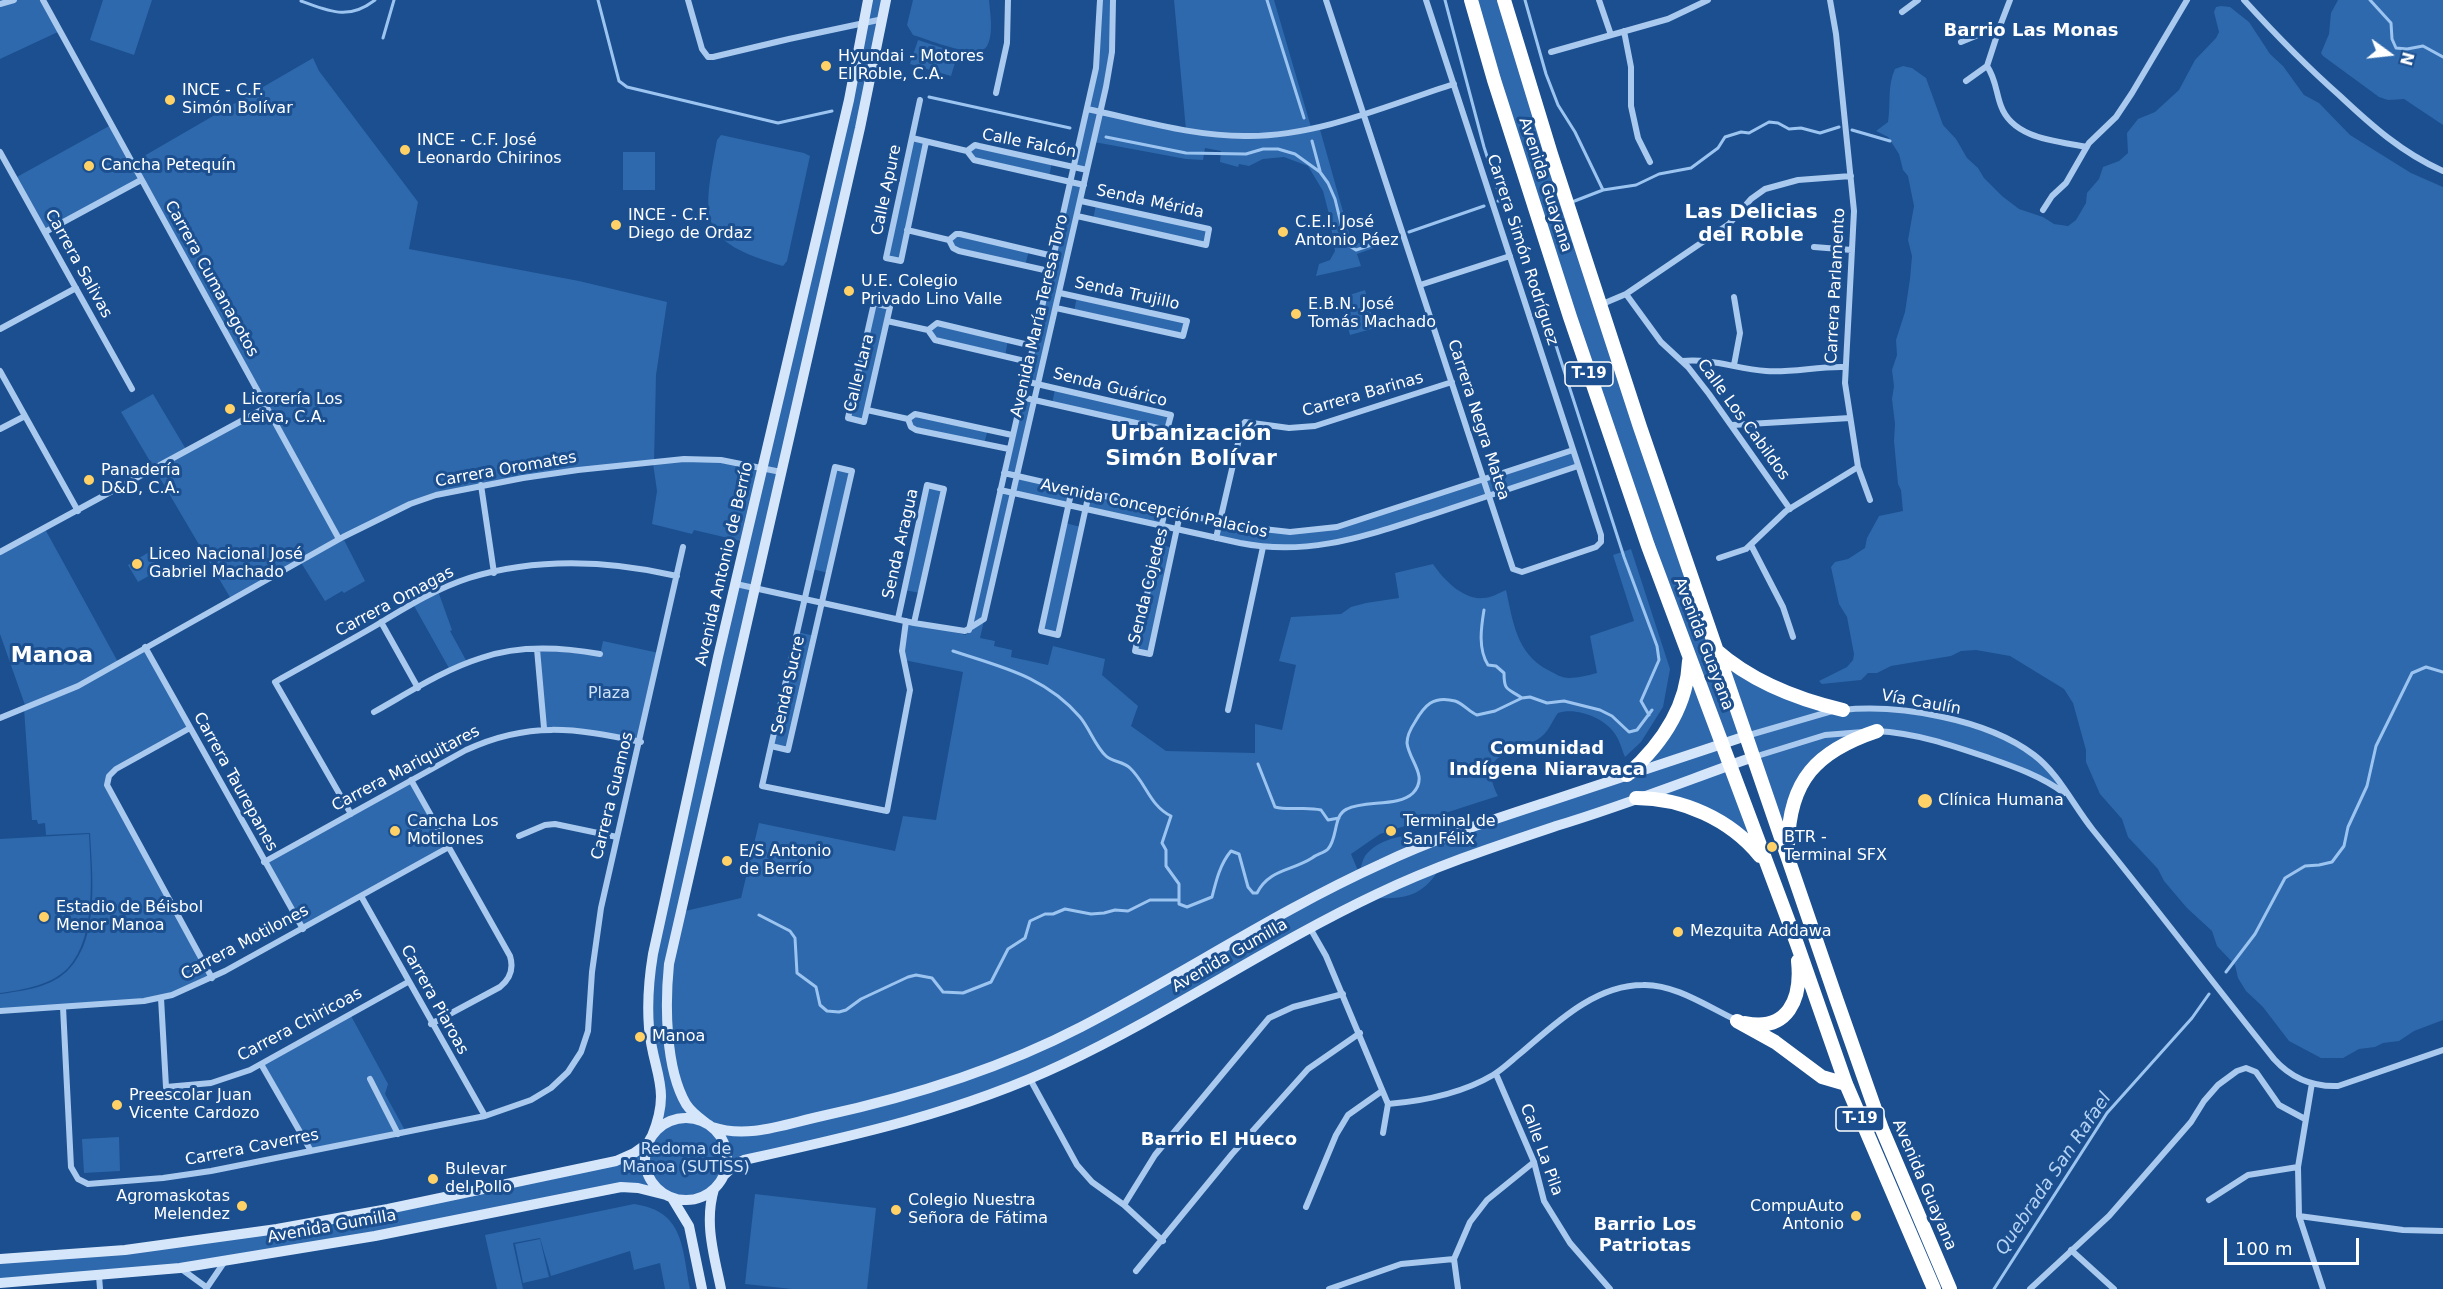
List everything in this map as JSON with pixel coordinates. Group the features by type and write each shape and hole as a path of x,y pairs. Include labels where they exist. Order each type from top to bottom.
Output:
{"highway":[{"name":"Avenida Guayana","path":"1471,0 1494,80 1607,429 1648,546 1797,944 1846,1084 1934,1289"},
{"name":"Avenida Guayana","path":"1504,0 1600,305 1753,757 1882,1129 1950,1289"},
{"path":"1716,649 1742,672 1802,699 1843,710"},
{"path":"1627,775 1653,752 1678,710 1688,679 1690,656"},
{"path":"1788,856 1790,814 1805,776 1825,755 1837,747 1877,731"},
{"path":"1636,798 1680,803 1713,818 1749,843 1768,866"},
{"path":"1737,1021 1757,1025 1772,1024 1786,1015 1797,996 1800,976 1797,944"},
{"path":"1737,1021 1775,1042 1822,1077 1846,1084"}],"main road":[{"name":"Avenida Antonio de Berrío","path":"650,1139 661,1109 662,1096 649,1028 650,969 657,931 865,23 868,0"},
{"name":"Avenida Antonio de Berrío","path":"709,1125 686,1105 679,1091 668,1029 668,977 674,939 884,19 886,0"},
{"name":"Avenida Gumilla","path":"709,1125 726,1132 745,1133 850,1110 936,1086 990,1067 1079,1028 1256,927 1380,864 1475,826 1746,736"},
{"name":"Avenida Gumilla","path":"723,1176 736,1164 744,1161 892,1126 987,1097 1129,1031 1310,928 1377,894 1450,863 1753,757"},
{"path":"669,1197 692,1200 702,1197 714,1188 723,1176 726,1154 722,1139 709,1125 692,1118 676,1119 663,1125 650,1139 645,1157 647,1172 654,1185 669,1197 689,1226 702,1289"},
{"name":"Avenida Gumilla","path":"0,1259 195,1242 325,1221 616,1161 634,1153 650,1139"},
{"name":"Avenida Gumilla","path":"0,1283 180,1268 375,1236 621,1187 638,1188 669,1197"},
{"path":"714,1188 710,1203 710,1238 721,1289"}],"street":[{"path":"0,4 14,0"},
{"name":"Carrera Cumanagotos","path":"43,0 339,539"},
{"path":"688,0 702,49 708,57 884,19"},
{"path":"996,93 1007,43 1008,0"},
{"name":"Avenida María Teresa Toro","path":"969,630 1098,56 1100,0"},
{"name":"Avenida María Teresa Toro","path":"969,630 984,619 1060,293 1112,52 1113,0"},
{"name":"Carrera Negra Matea","path":"1326,0 1511,564 1518,572"},
{"name":"Carrera Simón Rodríguez","path":"1426,0 1599,527 1600,542 1596,548 1518,572"},
{"path":"1599,0 1611,35"},
{"path":"1551,52 1668,19 1708,0"},
{"name":"Carrera Parlamento","path":"1830,0 1854,211 1845,367 1858,467 1870,500"},
{"path":"1902,12 1918,0"},
{"path":"1966,81 1987,66 2010,0"},
{"path":"2043,210 2052,196 2066,183 2087,147 2116,117 2187,0"},
{"path":"2244,0 2293,53 2386,138 2409,154 2443,171"},
{"path":"1961,42 2000,26"},
{"path":"1624,31 1631,67 1631,106 1638,138 1650,162"},
{"path":"1987,66 1996,84 2002,109 2012,124 2043,138 2087,147"},
{"path":"1086,108 1193,132 1249,136 1281,134 1363,113 1454,84"},
{"name":"Calle Apure","path":"920,100 886,258 901,261 926,142"},
{"name":"Calle Falcón","path":"912,138 967,151 974,160 1084,185"},
{"name":"Calle Falcón","path":"967,151 975,145 1087,170"},
{"name":"Carrera Salivas","path":"0,152 132,389"},
{"path":"1600,305 1626,294 1729,224 1757,194 1765,189 1798,180 1851,176"},
{"path":"45,232 141,180"},
{"name":"Senda Mérida","path":"1077,216 1206,245 1209,229 1081,201"},
{"path":"907,230 949,240"},
{"path":"949,240 956,234 960,234 1053,256"},
{"path":"949,240 953,248 958,251 1049,271"},
{"path":"1814,247 1852,250"},
{"path":"1420,285 1510,256"},
{"path":"0,330 76,288"},
{"name":"Senda Trujillo","path":"1056,308 1184,336 1187,321 1060,293"},
{"name":"Calle Los Cabildos","path":"1626,294 1661,342 1682,361 1732,425 1790,508"},
{"path":"1734,297 1740,333 1734,364"},
{"name":"Calle Lara","path":"874,303 890,307 886,321 864,422 848,418 874,303"},
{"path":"886,321 928,330 934,340 1029,362"},
{"path":"928,330 937,323 1032,346"},
{"path":"1682,361 1706,360 1765,371 1825,366 1845,367"},
{"path":"0,371 78,511"},
{"name":"Senda Guárico","path":"1021,397 1167,430 1171,415 1024,381"},
{"name":"Carrera Barinas","path":"1220,522 1242,426 1245,422 1289,428 1315,426 1452,382"},
{"path":"0,552 267,407"},
{"path":"867,410 908,419 915,414 1012,435"},
{"path":"0,429 25,416"},
{"path":"1732,425 1850,418"},
{"path":"908,419 911,427 916,430 1009,449"},
{"name":"Avenida Concepción Palacios","path":"1004,473 1180,514 1277,532 1327,529 1353,523 1573,450"},
{"name":"Carrera Oromates","path":"0,718 63,693 339,539 410,504 436,495 481,485 578,470 684,459 722,460 781,472"},
{"name":"Avenida Concepción Palacios","path":"1000,490 1263,547 1304,548 1349,541 1578,466"},
{"name":"Senda Sucre","path":"835,467 852,471 822,603 788,750 771,746 835,467"},
{"path":"1719,558 1751,545 1790,508 1858,467"},
{"path":"481,485 494,573"},
{"name":"Senda Aragua","path":"898,619 927,485 944,489 914,623"},
{"path":"1072,489 1041,631 1058,635 1089,493"},
{"name":"Senda Cojedes","path":"1165,510 1135,651 1150,654 1180,514"},
{"path":"1216,537 1220,522"},
{"path":"1751,545 1783,607 1793,637"},
{"name":"Carrera Guamos","path":"581,1052 590,1019 590,991 597,930 683,547"},
{"path":"1228,710 1263,547"},
{"name":"Carrera Omagas","path":"351,814 275,682 433,593 468,579 558,563 586,562 638,568 677,576"},
{"path":"736,584 914,623 969,630"},
{"path":"771,746 762,786 887,811 910,690 902,651 906,621"},
{"path":"381,622 418,688"},
{"name":"Carrera Taurepanes","path":"145,647 303,928"},
{"path":"537,649 544,728"},
{"path":"374,712 482,657 510,651 537,649 600,654"},
{"name":"Vía Caulín","path":"1746,736 1804,717 1843,710 1872,708 1923,713 2000,736 2022,747 2043,763 2283,1068 2295,1077 2312,1083"},
{"path":"190,728 116,770 107,781 109,789 212,978"},
{"name":"Carrera Mariquitares","path":"264,862 483,742 514,733 544,728 587,731 640,742"},
{"name":"Vía Caulín","path":"1753,757 1825,735 1877,731 1911,735 1943,742 2039,777 2069,797"},
{"path":"411,780 513,965 509,978 500,987 431,1024"},
{"path":"519,836 545,825 555,824 617,837"},
{"name":"Carrera Motilones","path":"0,1011 161,998 212,978 449,848"},
{"name":"Carrera Piaroas","path":"361,896 431,1024 485,1116"},
{"path":"1310,928 1326,956 1388,1104 1383,1133"},
{"name":"Carrera Chiricoas","path":"161,998 166,1088 211,1083 261,1064 408,982"},
{"path":"1388,1104 1421,1102 1474,1085 1496,1074 1567,1015 1610,990 1643,985 1672,989 1737,1021"},
{"path":"1124,1205 1155,1155 1269,1018 1293,1007 1342,994"},
{"name":"Carrera Caverres","path":"63,1007 71,1167 73,1174 82,1182 95,1184 163,1178 485,1116 542,1095 568,1072 581,1052"},
{"path":"1136,1271 1163,1241 1232,1154 1308,1069 1360,1034"},
{"path":"2323,1289 2299,1216 2298,1167 2312,1083 2329,1087 2352,1083 2443,1050"},
{"path":"261,1064 311,1151"},
{"path":"2030,1289 2109,1216 2191,1122 2204,1101 2218,1085 2237,1071 2246,1068 2256,1072 2279,1105 2305,1119"},
{"name":"Calle La Pila","path":"1496,1074 1534,1162 1544,1201 1570,1243 1610,1289"},
{"path":"1030,1078 1077,1165 1092,1182 1124,1205 1163,1241"},
{"path":"370,1079 398,1134"},
{"path":"1306,1207 1336,1135 1348,1115 1382,1091"},
{"path":"1458,1289 1454,1259 1470,1222 1487,1200 1534,1162"},
{"path":"2209,1200 2248,1175 2298,1167"},
{"path":"2299,1216 2403,1230 2443,1231"},
{"path":"2071,1250 2114,1289"},
{"path":"1329,1289 1401,1264 1454,1259"},
{"path":"180,1268 206,1288 226,1260"},
{"path":"99,1276 100,1289"}],"green space":[{"path":"0,0 43,0 60,31 0,59"},
{"path":"103,0 152,0 134,55 90,40"},
{"name":"Redoma de Manoa (SUTISS)","path":"868,0 886,0 681,912 741,898 759,823 895,851 903,816 936,820 963,672 904,660 906,621 966,635 1000,490 1013,493 980,638 995,641 994,646 1012,650 1011,657 1048,665 1053,646 1105,659 1102,675 1138,706 1131,726 1166,751 1255,753 1255,724 1282,730 1296,665 1279,661 1291,617 1341,614 1351,607 1399,598 1395,573 1433,564 1448,582 1468,596 1486,598 1506,590 1522,645 1537,663 1566,678 1597,673 1590,636 1634,621 1613,555 1631,549 1670,669 1663,707 1641,742 1625,757 1617,737 1604,723 1581,713 1558,713 1541,737 1501,756 1494,762 1491,769 1492,781 1498,796 1380,834 1351,854 1359,873 1365,856 1382,842 1404,836 1428,834 1449,836 1627,775 1653,751 1689,668 1471,0 1504,0 1716,649 1729,661 1843,710 1923,713 2000,736 2034,755 2069,797 2052,784 1959,746 1877,731 1805,776 1788,856 1746,736 1723,743 1768,866 1740,835 1653,798 1441,866 1426,885 1410,895 1368,898 1129,1031 987,1097 744,1160 723,1176 709,1193 694,1199 672,1198 659,1191 650,1179 645,1165 646,1149 661,1109 651,1044 650,969"},
{"path":"913,0 989,0 991,30 987,46 982,50 963,50 913,35 907,25"},
{"path":"1100,0 1113,0 1113,35 1101,111 1186,130 1174,0 1274,0 1311,127 1319,126 1351,240 1362,244 1394,234 1396,240 1357,254 1361,266 1316,276 1319,264 1330,260 1335,251 1323,191 1308,166 1284,157 1263,159 1249,166 1239,164 1238,167 1220,162 1221,151 1205,148 1203,160 1094,142 1087,170 1074,167 1096,68"},
{"path":"2338,0 2443,0 2443,125 2404,99 2388,100 2379,97 2323,56 2321,53 2329,34 2331,13"},
{"path":"2216,7 2230,7 2249,22 2270,54 2283,66 2304,95 2319,103 2350,135 2411,173 2443,187 2443,1020 2414,1031 2399,1041 2359,1049 2343,1058 2321,1058 2289,1041 2263,1007 2246,991 2238,978 2235,965 2217,946 2212,931 2187,908 2164,881 2158,869 2128,837 2122,819 2100,794 2086,762 2086,750 2073,703 2064,689 2010,656 1976,650 1891,666 1877,673 1868,673 1861,680 1822,684 1819,681 1847,667 1853,660 1854,654 1847,617 1839,604 1831,567 1835,562 1848,559 1865,548 1867,538 1879,516 1903,511 1894,441 1892,370 1897,355 1896,340 1905,312 1910,279 1912,256 1908,240 1914,206 1908,176 1903,170 1899,154 1888,137 1876,131 1888,122 1890,88 1895,69 1903,66 1912,68 1926,78 1943,125 1956,139 1967,158 2002,196 2019,209 2043,217 2054,224 2068,226 2076,220 2086,203 2087,193 2099,179 2103,167 2119,161 2128,153 2127,133 2138,119 2155,112 2179,90 2195,60 2216,38 2219,32 2214,12"},
{"path":"918,40 958,53 951,76 910,64"},
{"path":"313,58 319,71 418,202 409,249 579,281 667,302 656,375 654,462 578,470 436,495 343,538 365,581 344,593 342,591 325,601 300,561 231,599 121,412 153,394 187,451 267,407 141,180 45,232 15,178 111,125 132,163"},
{"path":"721,135 810,156 787,261 783,266 734,247 720,237 712,224 709,190 717,140"},
{"path":"912,138 926,142 901,261 886,258"},
{"path":"975,145 1052,162 1049,177 971,159 971,148"},
{"path":"623,152 655,152 655,190 623,190"},
{"path":"1070,182 1084,185 1038,385 1025,381"},
{"path":"1096,204 1209,229 1206,245 1093,220"},
{"path":"956,234 1029,250 1025,266 953,248 952,237"},
{"path":"1365,290 1375,328 1350,335 1340,298"},
{"path":"1077,296 1187,321 1183,336 1074,312"},
{"path":"874,303 890,307 864,422 848,418"},
{"path":"934,324 1008,340 1005,356 935,340 931,326"},
{"path":"1055,389 1171,415 1167,430 1052,404"},
{"path":"1021,397 1034,400 1017,476 1004,473"},
{"path":"911,415 988,429 984,444 911,427"},
{"path":"1573,450 1578,466 1359,538 1277,548 1216,538 1220,522 1236,526 1314,531"},
{"path":"702,460 762,469 745,542 694,530 692,534 652,524 657,491 653,463"},
{"path":"835,467 852,471 829,573 812,569"},
{"path":"1017,476 1072,489 1069,505 1013,493"},
{"path":"927,485 944,489 921,593 904,590"},
{"path":"1089,493 1165,510 1162,526 1086,509"},
{"path":"1065,523 1081,527 1058,635 1041,631"},
{"path":"45,529 118,662 145,647 190,728 116,769 107,781 212,978 161,998 0,1011 0,994 28,990 46,984 69,969 79,956 86,940 92,904 90,833 46,835 45,823 38,824 37,820 32,820 24,709 26,708 0,634 0,552"},
{"path":"1158,544 1173,548 1150,654 1135,651"},
{"path":"149,552 159,570 138,582 128,565"},
{"path":"438,591 452,630 450,631 467,662 450,670 413,604"},
{"path":"797,632 815,636 788,750 771,746"},
{"name":"Plaza","path":"603,641 659,653 640,741 545,728 538,650 600,655"},
{"path":"411,780 449,847 303,929 264,862"},
{"name":"Estadio de Béisbol Menor Manoa","path":"89,834 90,904 84,939 77,955 68,968 46,983 0,993 0,839"},
{"path":"350,1014 388,1084 385,1094 406,1132 311,1151 261,1064"},
{"path":"119,1137 120,1171 84,1173 82,1139"},
{"path":"645,1147 645,1171 654,1187 181,1265 0,1280 0,1260 195,1242 565,1172"},
{"path":"755,1194 876,1208 867,1289 792,1289 745,1284"},
{"path":"634,1204 663,1214 672,1223 682,1245 690,1289 665,1289 660,1263 634,1270 630,1251 551,1276 540,1238 513,1243 523,1289 497,1289 485,1235"},
{"path":"540,1239 549,1277 523,1283 515,1244"}],"waterway":[{"path":"301,1 330,11 347,12 375,0"},
{"path":"383,38 394,0"},
{"path":"598,0 619,81 627,87 778,123 832,111"},
{"path":"1267,0 1304,118"},
{"path":"1445,0 1484,147 1501,200"},
{"path":"1525,0 1546,74 1558,105 1575,132 1603,190"},
{"path":"2370,0 2391,23 2392,39 2396,48 2407,49 2423,46 2443,57"},
{"path":"929,97 1070,128"},
{"path":"1572,202 1603,190 1636,185 1659,174 1691,168 1718,148 1725,137 1741,132 1749,133 1769,122 1778,123 1789,129 1801,128 1820,133 1839,127"},
{"path":"1852,130 1890,141"},
{"path":"1106,137 1186,153 1246,154 1263,149 1278,149 1295,154 1320,172 1328,183 1335,199 1346,244 1356,250 1393,238"},
{"path":"1312,141 1320,171"},
{"path":"1498,201 1505,201"},
{"path":"1409,232 1484,206"},
{"path":"1542,302 1624,557 1657,646 1659,660 1641,701 1649,715"},
{"path":"1484,610 1481,638 1485,659 1488,665 1496,666 1504,673 1506,687 1522,698"},
{"path":"953,651 1005,668 1037,682 1052,692 1080,717 1106,756 1127,766 1135,774 1158,806 1171,816 1162,843 1166,850 1166,866 1179,884 1179,904 1187,907 1212,897 1221,867 1231,851 1239,854 1248,887 1253,893 1257,893 1262,885 1274,875 1325,852 1333,839 1337,821 1347,809 1399,800 1413,793 1419,781 1419,774 1408,750 1408,737 1422,711 1430,703 1441,700 1455,701 1477,715 1495,711 1522,698 1530,697 1547,703 1564,701 1600,710 1612,716 1629,732 1637,730 1652,710"},
{"name":"Quebrada San Rafael","path":"2226,972 2255,934 2285,878 2305,866 2332,862 2344,846 2348,827 2367,786 2376,746 2412,673 2426,667 2443,672"},
{"path":"1258,764 1275,807 1321,810 1328,820 1339,818"},
{"path":"759,915 790,931 795,938 797,973 816,987 820,1005 827,1011 839,1012 846,1010 861,999 916,975 932,978 943,992 963,993 991,982 1008,949 1025,938 1030,921 1045,914 1053,914 1065,909 1091,914 1115,910 1128,911 1150,900 1178,900"},
{"name":"Quebrada San Rafael","path":"1994,1289 2107,1113 2192,1018 2209,994"}],"place":[{"name":"Hyundai - Motores El Roble, C.A.","path":"826,66"},
{"name":"INCE - C.F. Simón Bolívar","path":"170,100"},
{"name":"INCE - C.F. José Leonardo Chirinos","path":"405,150"},
{"name":"Cancha Petequín","path":"89,166"},
{"name":"INCE - C.F. Diego de Ordaz","path":"616,225"},
{"name":"C.E.I. José Antonio Páez","path":"1283,232"},
{"name":"U.E. Colegio Privado Lino Valle","path":"849,291"},
{"name":"E.B.N. José Tomás Machado","path":"1296,314"},
{"name":"Licorería Los Leiva, C.A.","path":"230,409"},
{"name":"Panadería D&D, C.A.","path":"89,480"},
{"name":"Liceo Nacional José Gabriel Machado","path":"137,564"},
{"name":"Clínica Humana","path":"1925,801"},
{"name":"Cancha Los Motilones","path":"395,831"},
{"name":"Terminal de San Félix","path":"1391,831"},
{"name":"BTR - Terminal SFX","path":"1772,847"},
{"name":"E/S Antonio de Berrío","path":"727,861"},
{"name":"Estadio de Béisbol Menor Manoa","path":"44,917"},
{"name":"Mezquita Addawa","path":"1678,932"},
{"name":"Manoa","path":"640,1037"},
{"name":"Preescolar Juan Vicente Cardozo","path":"117,1105"},
{"name":"Bulevar del Pollo","path":"433,1179"},
{"name":"Agromaskotas Melendez","path":"242,1206"},
{"name":"Colegio Nuestra Señora de Fátima","path":"896,1210"},
{"name":"CompuAuto Antonio","path":"1856,1216"}],"district":[{"name":"Barrio Las Monas","path":"2031,31"},
{"name":"Las Delicias del Roble","path":"1751,224"},
{"name":"Urbanización Simón Bolívar","path":"1191,446"},
{"name":"Manoa","path":"52,656"},
{"name":"Comunidad Indígena Niaravaca","path":"1547,759"},
{"name":"Barrio El Hueco","path":"1219,1140"},
{"name":"Barrio Los Patriotas","path":"1645,1235"}]}
